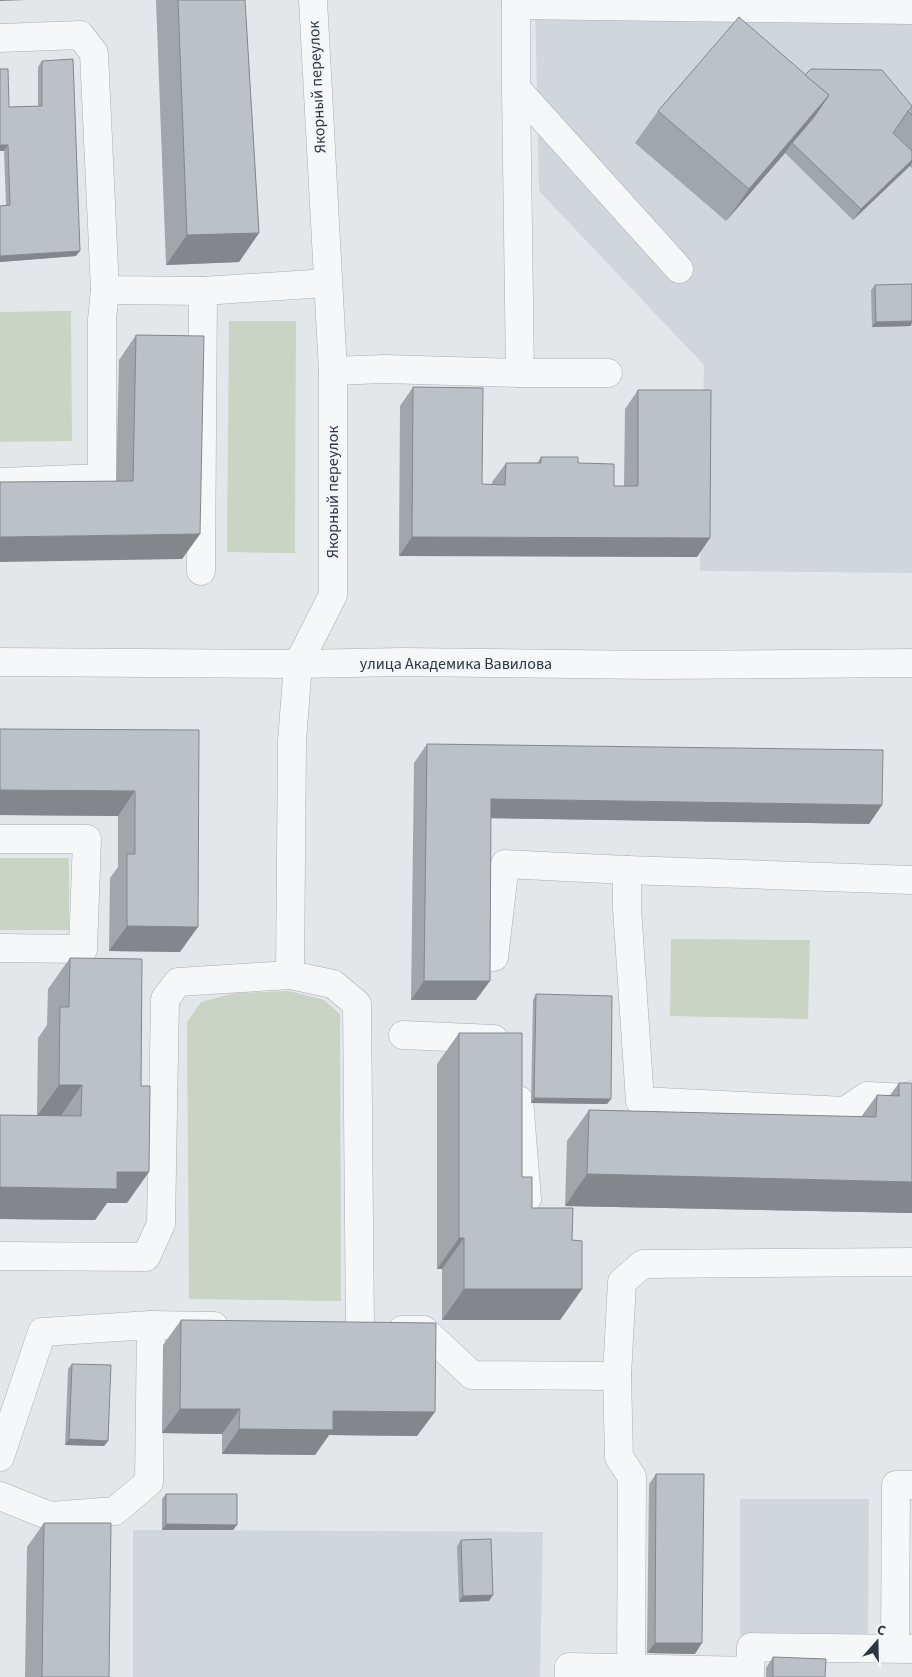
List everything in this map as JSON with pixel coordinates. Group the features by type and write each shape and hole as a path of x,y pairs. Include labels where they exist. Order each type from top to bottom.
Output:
{"street":[{"name":"Якорный переулок","path":"290,975 292,741 298,664 333,595 332,372 313,0"},
{"path":"520,373 516,2 912,10"},
{"path":"0,38 80,35 94,53 105,290 102,320 102,478 0,482"},
{"path":"516,88 679,270"},
{"path":"105,290 203,290 328,283"},
{"path":"201,571 203,290"},
{"path":"332,372 384,369 520,373 608,373"},
{"name":"улица Академика Вавилова","path":"0,662 298,664 402,662 653,665 912,663"},
{"path":"0,839 87,839 83,948 0,948"},
{"path":"494,957 505,864 912,880"},
{"path":"627,870 627,908 640,1101 845,1111 867,1096 908,1098 912,1095"},
{"path":"0,1256 146,1257 161,1224 165,999 178,982 290,975 333,984 357,1004 350,1330 424,1330 472,1375 617,1376"},
{"path":"403,1035 510,1040 515,1048"},
{"path":"517,1076 527,1199"},
{"path":"631,1672 632,1477 619,1457 617,1376 622,1282 643,1264 912,1262"},
{"path":"0,1496 50,1516 115,1511 149,1482 151,1324"},
{"path":"0,1457 42,1332 151,1324 240,1327"},
{"path":"568,1677 569,1667 631,1672 750,1674 751,1647 903,1649 896,1486 912,1485"}],"shaded area":[{"path":"535,0 912,0 912,573 700,571 704,365 539,191"},
{"path":"740,1499 869,1499 868,1635 740,1635"},
{"path":"133,1530 543,1532 540,1677 133,1677"}],"green space":[{"path":"71,311 72,441 0,442 0,312"},
{"path":"229,321 296,321 295,553 227,552"},
{"path":"0,858 69,858 69,930 0,930"},
{"path":"671,939 810,940 808,1019 670,1016"},
{"path":"289,991 324,1000 340,1014 341,1301 189,1299 187,1022 201,1002 235,993"}],"building":[{"path":"178,0 245,0 259,233 187,235"},
{"path":"739,17 829,95 749,189 658,111"},
{"path":"73,59 80,251 0,256 0,206 10,205 8,145 0,145 0,69 8,69 9,107 42,106 42,61"},
{"path":"811,69 882,70 912,106 893,133 912,151 912,160 861,209 792,143 814,117 829,95 805,75"},
{"path":"912,107 912,115 908,111"},
{"path":"912,284 912,321 876,322 875,285"},
{"path":"136,335 204,336 200,534 0,537 0,482 133,481"},
{"path":"413,387 483,388 482,484 505,485 506,463 541,463 541,457 578,457 578,463 614,464 614,486 638,486 638,390 711,390 710,538 412,537"},
{"path":"0,729 199,730 198,927 127,926 127,854 135,854 135,791 0,790"},
{"path":"427,744 883,750 882,805 491,799 490,981 424,981"},
{"path":"70,958 142,959 141,1086 150,1086 149,1172 117,1172 117,1189 0,1187 0,1115 81,1116 82,1085 59,1085 60,1007 69,1007"},
{"path":"536,994 612,996 611,1099 534,1098"},
{"path":"459,1033 522,1033 522,1177 532,1177 532,1208 573,1208 572,1240 582,1241 582,1289 464,1289 464,1238 459,1238"},
{"path":"899,1083 912,1083 912,1182 587,1174 589,1110 876,1117 877,1095 899,1096"},
{"path":"181,1320 436,1323 435,1412 333,1411 333,1430 239,1429 240,1409 180,1409"},
{"path":"72,1364 111,1365 108,1441 69,1439"},
{"path":"656,1474 704,1474 702,1643 655,1643"},
{"path":"166,1494 237,1494 237,1525 166,1524"},
{"path":"44,1523 111,1523 109,1677 42,1677"},
{"path":"491,1539 493,1595 463,1596 461,1540"},
{"path":"773,1657 826,1659 825,1677 773,1677"}]}
